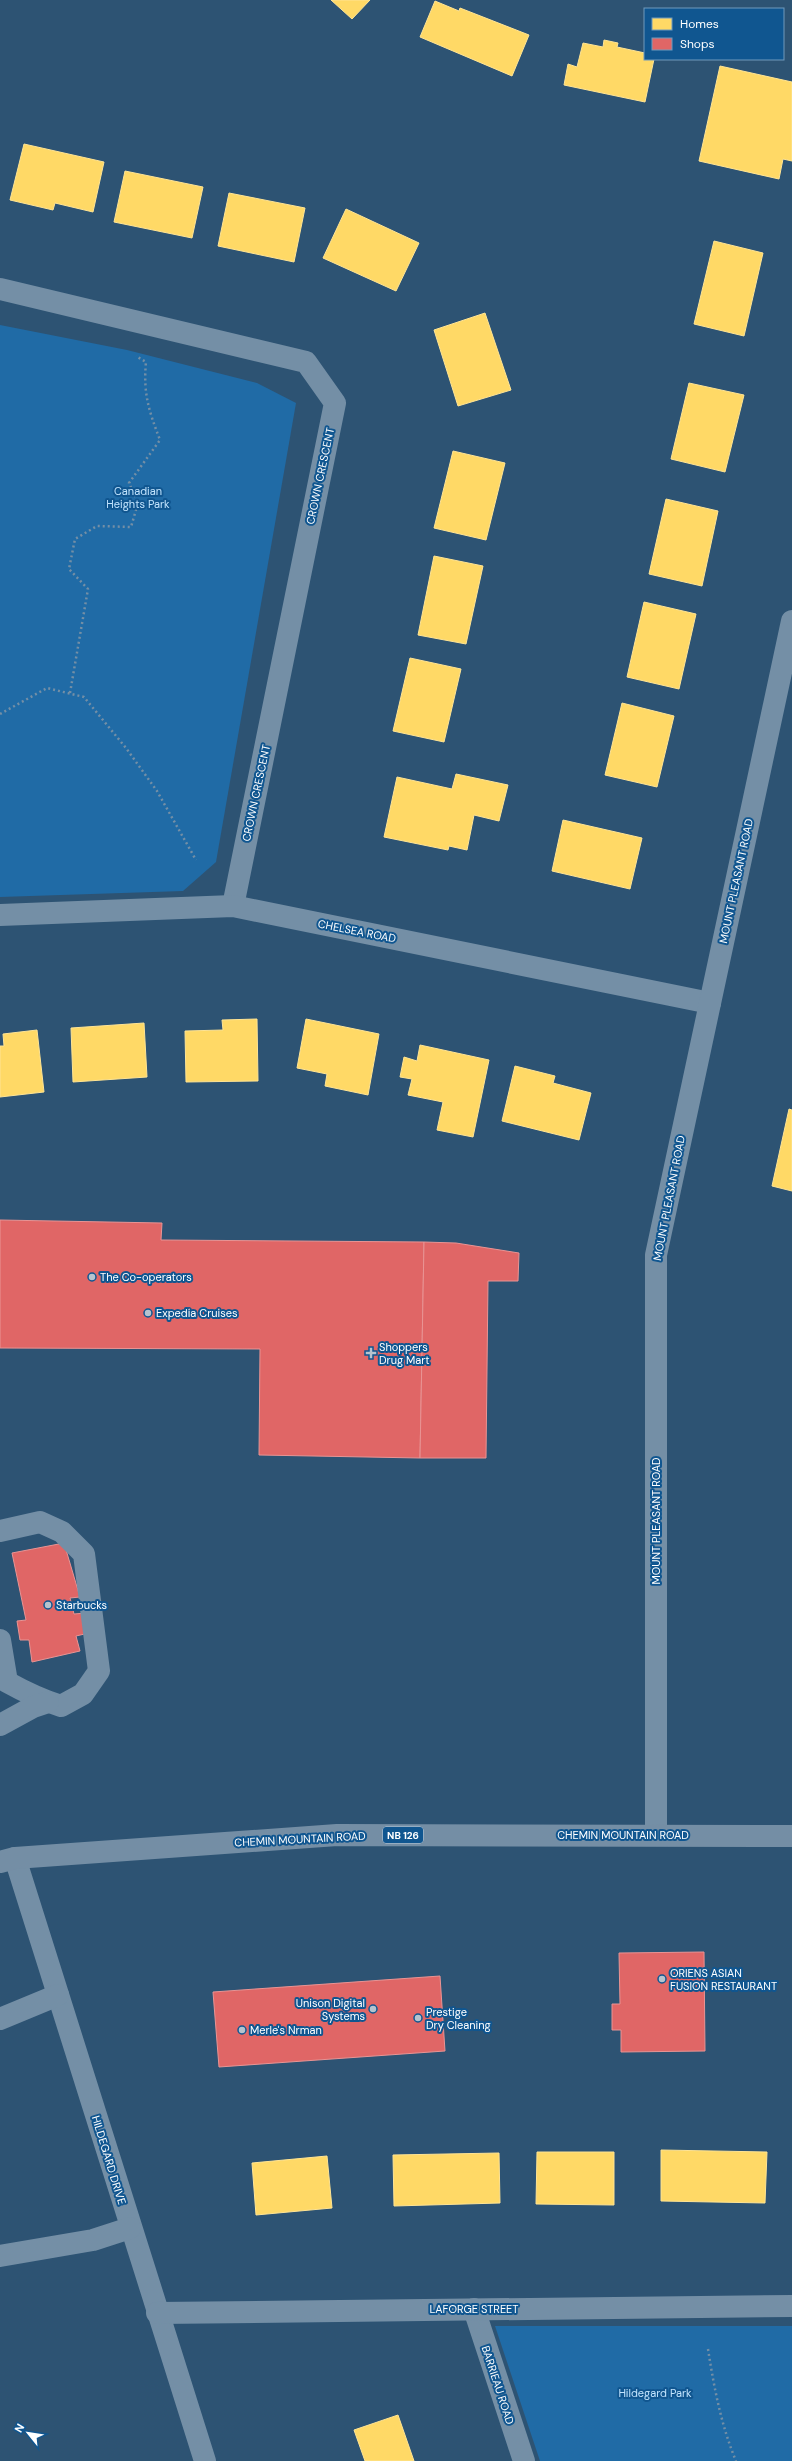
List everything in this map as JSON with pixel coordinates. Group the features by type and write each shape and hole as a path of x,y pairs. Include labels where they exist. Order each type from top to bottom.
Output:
{"main road":[{"name":"CHEMIN MOUNTAIN ROAD","path":"7,1860 337,1836 656,1834 792,1836"}],"street":[{"name":"CROWN CRESCENT","path":"0,289 306,362 335,403 232,906"},
{"name":"MOUNT PLEASANT ROAD","path":"656,1834 656,1255 792,621"},
{"name":"CHELSEA ROAD","path":"0,915 232,906 710,1003"},
{"path":"0,1531 40,1522 62,1532 84,1554 99,1671 83,1694 61,1706 48,1702 34,1697 7,1682 0,1640"},
{"path":"0,1725 33,1707 48,1702"},
{"name":"HILDEGARD DRIVE","path":"7,1860 58,1995 130,2228 205,2461"},
{"path":"0,2019 58,1995"},
{"path":"0,2256 93,2240 130,2228"},
{"name":"LAFORGE STREET","path":"157,2313 792,2306"},
{"name":"BARRIEAU ROAD","path":"474,2309 524,2461"}],"path":[{"path":"70,694 88,589 69,569 74,539 98,526 131,527 138,503 129,483 160,440 150,415 144,386 146,362 127,350 148,324"},
{"path":"0,714 48,688 84,697 126,748 157,791 196,860"},
{"path":"708,2349 717,2401 728,2440 736,2461"}],"green space":[{"name":"Canadian Heights Park","path":"0,325 127,350 257,383 296,403 216,862 183,891 0,897"},
{"name":"Hildegard Park","path":"495,2326 792,2326 792,2461 540,2461"}],"building: Homes":[{"path":"331,0 370,0 352,19"},
{"path":"435,1 459,11 460,8 529,35 512,76 420,37"},
{"path":"604,40 618,43 617,47 644,53 644,60 654,60 645,102 564,85 568,64 577,67 583,43 603,47"},
{"path":"720,66 792,82 792,161 783,159 779,179 699,161"},
{"path":"24,144 104,162 93,212 55,203 53,210 10,200"},
{"path":"125,171 203,187 192,238 114,222"},
{"path":"229,193 305,208 294,262 218,246"},
{"path":"346,209 419,243 396,291 323,258"},
{"path":"714,241 763,253 744,336 694,324"},
{"path":"485,313 511,390 458,406 434,330"},
{"path":"689,383 744,395 725,472 671,459"},
{"path":"453,451 505,463 486,540 434,528"},
{"path":"666,499 718,511 702,586 649,574"},
{"path":"434,556 483,566 466,644 418,635"},
{"path":"644,602 696,614 679,689 627,677"},
{"path":"410,658 461,669 444,742 393,731"},
{"path":"622,703 674,716 657,787 605,775"},
{"path":"456,774 508,785 499,821 474,815 467,850 449,846 448,850 384,837 397,777 452,789"},
{"path":"563,820 642,838 630,889 552,871"},
{"path":"257,1019 258,1081 186,1082 185,1031 223,1030 222,1020"},
{"path":"306,1019 379,1034 368,1095 325,1086 327,1074 297,1068"},
{"path":"144,1023 147,1077 73,1082 71,1028"},
{"path":"37,1030 44,1092 0,1097 0,1046 4,1046 3,1034"},
{"path":"420,1045 489,1060 473,1137 437,1130 443,1102 408,1095 412,1079 400,1077 404,1057 417,1061"},
{"path":"515,1066 555,1076 553,1083 591,1093 579,1140 502,1121"},
{"path":"789,1109 792,1110 792,1191 772,1186"},
{"path":"661,2150 767,2152 765,2203 661,2201"},
{"path":"537,2152 614,2152 614,2205 536,2204"},
{"path":"499,2153 500,2203 394,2206 393,2155"},
{"path":"327,2156 332,2208 256,2215 252,2163"},
{"path":"398,2415 414,2461 365,2461 354,2430"}],"building: Shops":[{"path":"0,1220 162,1223 161,1240 424,1242 420,1458 259,1455 260,1349 0,1348"},
{"path":"424,1242 456,1243 519,1253 518,1281 488,1281 486,1458 420,1458"},
{"name":"Starbucks","path":"64,1543 80,1597 70,1598 74,1614 86,1613 89,1633 76,1636 80,1651 32,1662 29,1640 20,1640 17,1621 26,1620 12,1553"},
{"name":"ORIENS ASIAN FUSION RESTAURANT","path":"704,1952 705,2051 621,2052 621,2030 612,2030 612,2004 620,2004 619,1953"},
{"path":"440,1976 445,2051 219,2067 213,1992"}],"place":[{"name":"The Co-operators","path":"92,1277"},
{"name":"Expedia Cruises","path":"148,1313"},
{"name":"Shoppers Drug Mart","path":"371,1353"},
{"name":"Starbucks","path":"48,1605"},
{"name":"ORIENS ASIAN FUSION RESTAURANT","path":"662,1979"},
{"name":"Unison Digital Systems","path":"373,2009"},
{"name":"Prestige Dry Cleaning","path":"418,2018"},
{"name":"Merle's Nrman","path":"242,2030"}]}
